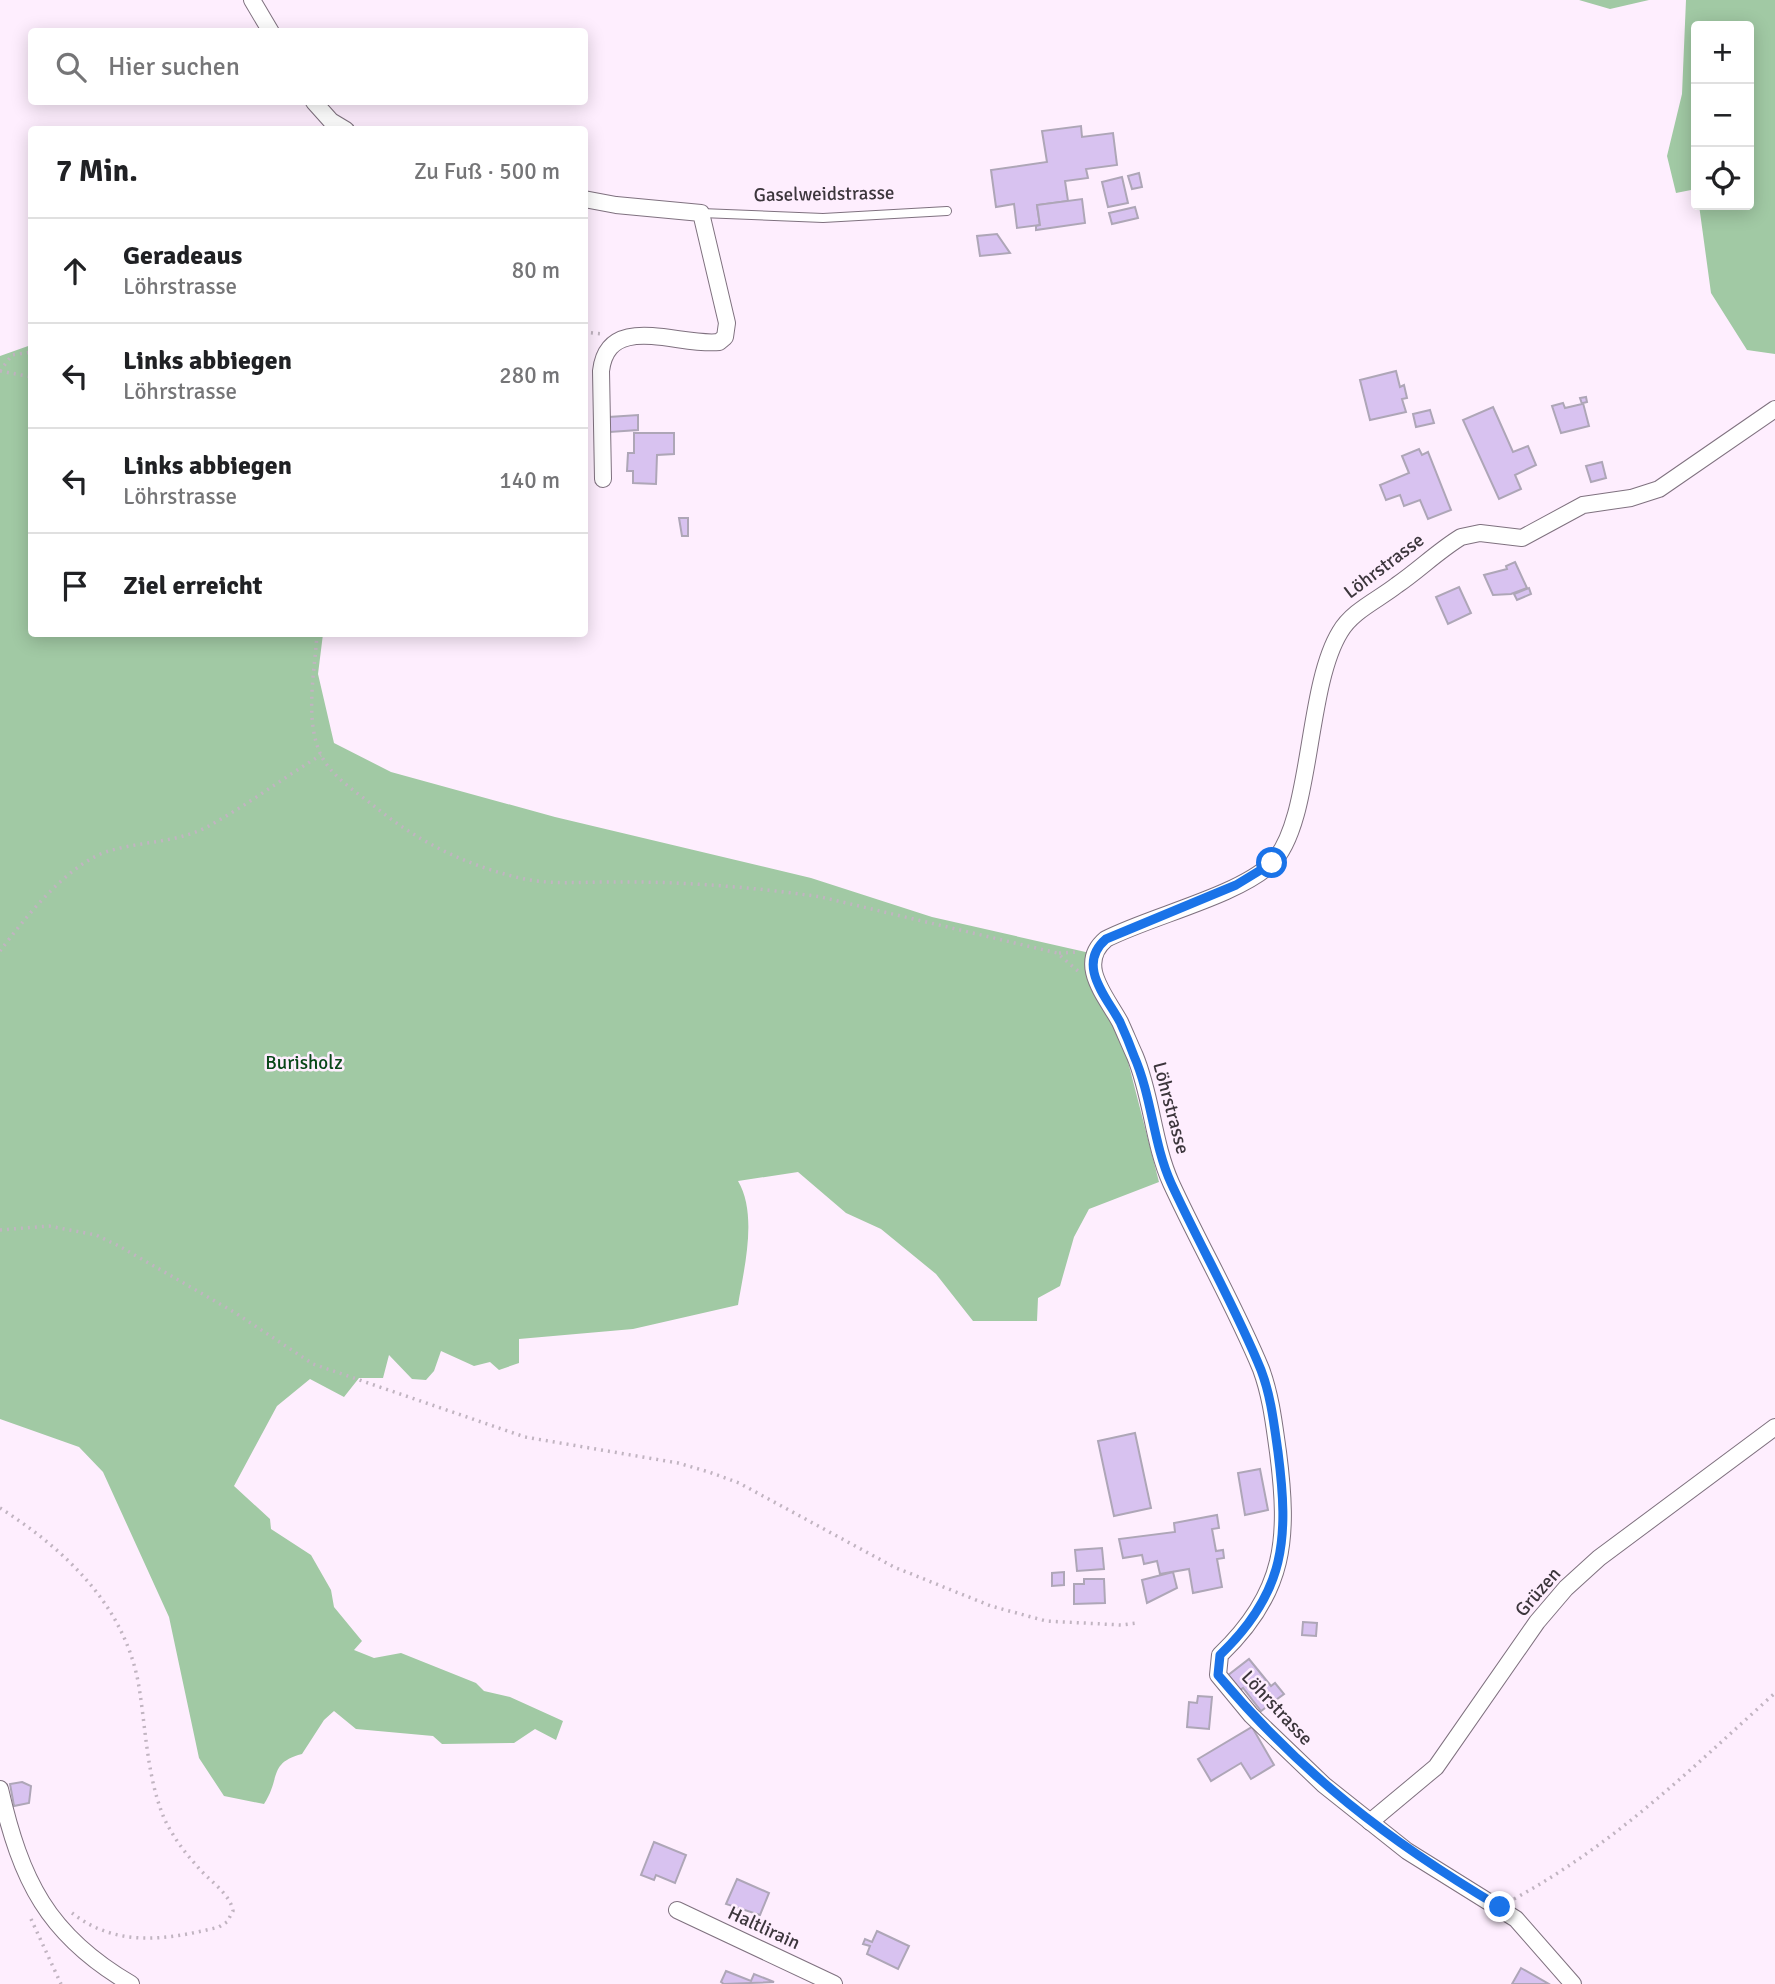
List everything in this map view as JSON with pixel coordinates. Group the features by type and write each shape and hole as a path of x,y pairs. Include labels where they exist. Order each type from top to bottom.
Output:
{"street":[{"path":"252,0 269,28"},
{"path":"316,105 326,117 340,126"},
{"name":"Gaselweidstrasse","path":"588,200 701,214"},
{"path":"603,479 601,371 604,356 611,344 634,335 707,343 719,342 725,337 726,313 701,214"},
{"name":"Löhrstrasse","path":"1573,1984 1516,1919 1407,1851 1289,1753 1218,1675 1220,1655 1238,1638 1262,1605 1283,1542 1284,1504 1273,1417 1261,1371 1170,1181 1136,1061 1120,1022 1101,991 1093,966 1095,952 1106,939 1236,885 1264,870 1279,855 1293,817 1322,673 1335,641 1350,618 1461,537 1480,533 1522,538 1583,505 1632,498 1659,489 1775,410"},
{"name":"Grüzen","path":"1370,1822 1436,1767 1537,1622 1566,1588 1609,1550 1775,1427"},
{"path":"0,1788 20,1864 52,1917 95,1960 131,1984"},
{"name":"Haltlirain","path":"677,1910 835,1984"}],"lane":[{"name":"Gaselweidstrasse","path":"701,214 823,218 947,211"}],"path":[{"path":"28,353 12,355 0,371 28,376"},
{"path":"317,637 313,702 321,755 352,789 397,825 433,847 474,865 543,882 610,881 784,891 821,897 1057,953 1101,991"},
{"path":"0,951 51,891 89,859 110,850 180,838 207,827 321,755"},
{"path":"0,1230 49,1226 96,1235 234,1312 313,1364 472,1421 526,1437 678,1463 709,1472 739,1483 894,1567 991,1606 1046,1621 1137,1623"},
{"path":"0,1508 59,1553 111,1608 132,1651 153,1783 161,1808 186,1854 226,1897 233,1911 228,1922 219,1927 149,1940 107,1933 70,1912"},
{"path":"1500,1907 1568,1869 1644,1813 1775,1693"}],"green space":[{"path":"1579,0 1649,0 1610,9"},
{"path":"1686,0 1775,0 1775,354 1747,350 1711,293 1700,210 1754,210 1754,21 1691,21 1691,190 1676,193 1667,156 1682,94"},
{"name":"Burisholz","path":"28,346 28,637 323,637 318,674 334,743 391,772 555,817 811,878 932,917 1090,953 1086,975 1117,1019 1159,1182 1089,1209 1074,1237 1060,1286 1038,1298 1037,1321 973,1321 936,1274 881,1229 846,1213 798,1172 738,1181 747,1210 748,1242 738,1305 633,1329 519,1339 519,1363 499,1370 490,1362 474,1366 441,1351 434,1371 426,1380 412,1379 389,1355 383,1378 359,1378 344,1397 310,1379 277,1406 234,1486 270,1519 271,1529 311,1555 331,1590 334,1607 362,1641 354,1650 374,1658 401,1653 476,1683 484,1691 510,1697 563,1721 556,1740 535,1729 514,1743 442,1744 433,1736 356,1729 334,1711 324,1720 302,1754 284,1762 280,1767 264,1804 224,1796 199,1758 169,1617 103,1472 79,1447 0,1419 0,356"}],"building":[{"path":"1081,126 1082,137 1113,133 1117,165 1086,169 1088,178 1065,181 1068,201 1037,205 1040,225 1017,228 1014,204 996,207 991,170 1047,162 1042,131"},
{"path":"1139,173 1142,187 1132,189 1128,176"},
{"path":"1122,177 1128,203 1108,207 1102,182"},
{"path":"1082,199 1085,223 1036,230 1036,226 1040,225 1037,205"},
{"path":"1135,207 1138,218 1112,224 1109,213"},
{"path":"997,234 1010,253 980,256 977,236"},
{"path":"1396,371 1400,387 1404,385 1407,398 1402,399 1406,412 1370,420 1360,380"},
{"path":"1586,397 1587,402 1583,403 1589,426 1561,433 1552,406 1563,403 1565,408 1582,404 1580,398"},
{"path":"1493,407 1513,452 1528,446 1536,465 1515,475 1521,489 1499,499 1463,420"},
{"path":"1430,410 1434,423 1416,427 1413,414"},
{"path":"638,415 638,430 610,432 609,417"},
{"path":"634,433 674,433 674,454 657,455 656,484 633,483 633,471 627,471 628,453 634,453"},
{"path":"1419,449 1422,455 1428,452 1451,510 1428,519 1420,500 1404,506 1400,495 1386,500 1380,485 1409,473 1402,456"},
{"path":"1602,462 1606,478 1591,482 1586,466"},
{"path":"679,518 688,518 688,536 682,536"},
{"path":"1515,562 1527,588 1511,594 1493,595 1484,575 1507,569 1506,566"},
{"path":"1459,587 1471,613 1448,624 1436,597"},
{"path":"1529,588 1531,594 1517,600 1514,594"},
{"path":"1135,1433 1151,1508 1114,1516 1098,1441"},
{"path":"1260,1469 1268,1510 1245,1515 1238,1473"},
{"path":"1217,1515 1219,1528 1212,1529 1216,1551 1223,1550 1224,1558 1217,1559 1222,1587 1193,1593 1189,1569 1160,1574 1157,1561 1144,1564 1142,1555 1123,1558 1119,1539 1175,1532 1174,1523"},
{"path":"1102,1548 1104,1569 1077,1571 1075,1550"},
{"path":"1064,1572 1064,1585 1052,1586 1052,1573"},
{"path":"1173,1572 1177,1588 1147,1603 1142,1580"},
{"path":"1084,1579 1104,1579 1105,1603 1074,1604 1074,1584 1084,1584"},
{"path":"1303,1622 1317,1623 1316,1636 1302,1635"},
{"path":"1249,1659 1271,1686 1275,1683 1284,1694 1261,1711 1243,1688 1239,1691 1227,1676"},
{"path":"1198,1696 1212,1697 1209,1729 1187,1727 1189,1702 1197,1703"},
{"path":"1252,1727 1274,1765 1251,1779 1241,1763 1211,1781 1198,1759"},
{"path":"22,1782 31,1786 29,1803 14,1806 10,1784"},
{"path":"654,1842 686,1855 675,1883 656,1875 654,1880 641,1875"},
{"path":"737,1879 769,1893 760,1915 726,1904"},
{"path":"877,1931 909,1946 898,1969 867,1954 870,1946 863,1944 865,1939 872,1942"},
{"path":"1521,1968 1549,1984 1512,1984"},
{"path":"726,1971 751,1981 754,1974 774,1982 724,1984 721,1982"}],"route":[{"path":"1272,863 1236,885 1106,939 1099,944 1095,952 1093,966 1094,976 1120,1022 1136,1061 1160,1155 1170,1181 1261,1371 1273,1417 1284,1504 1283,1542 1262,1605 1238,1638 1220,1655 1218,1675 1251,1714 1324,1785 1407,1851 1500,1907"}]}
